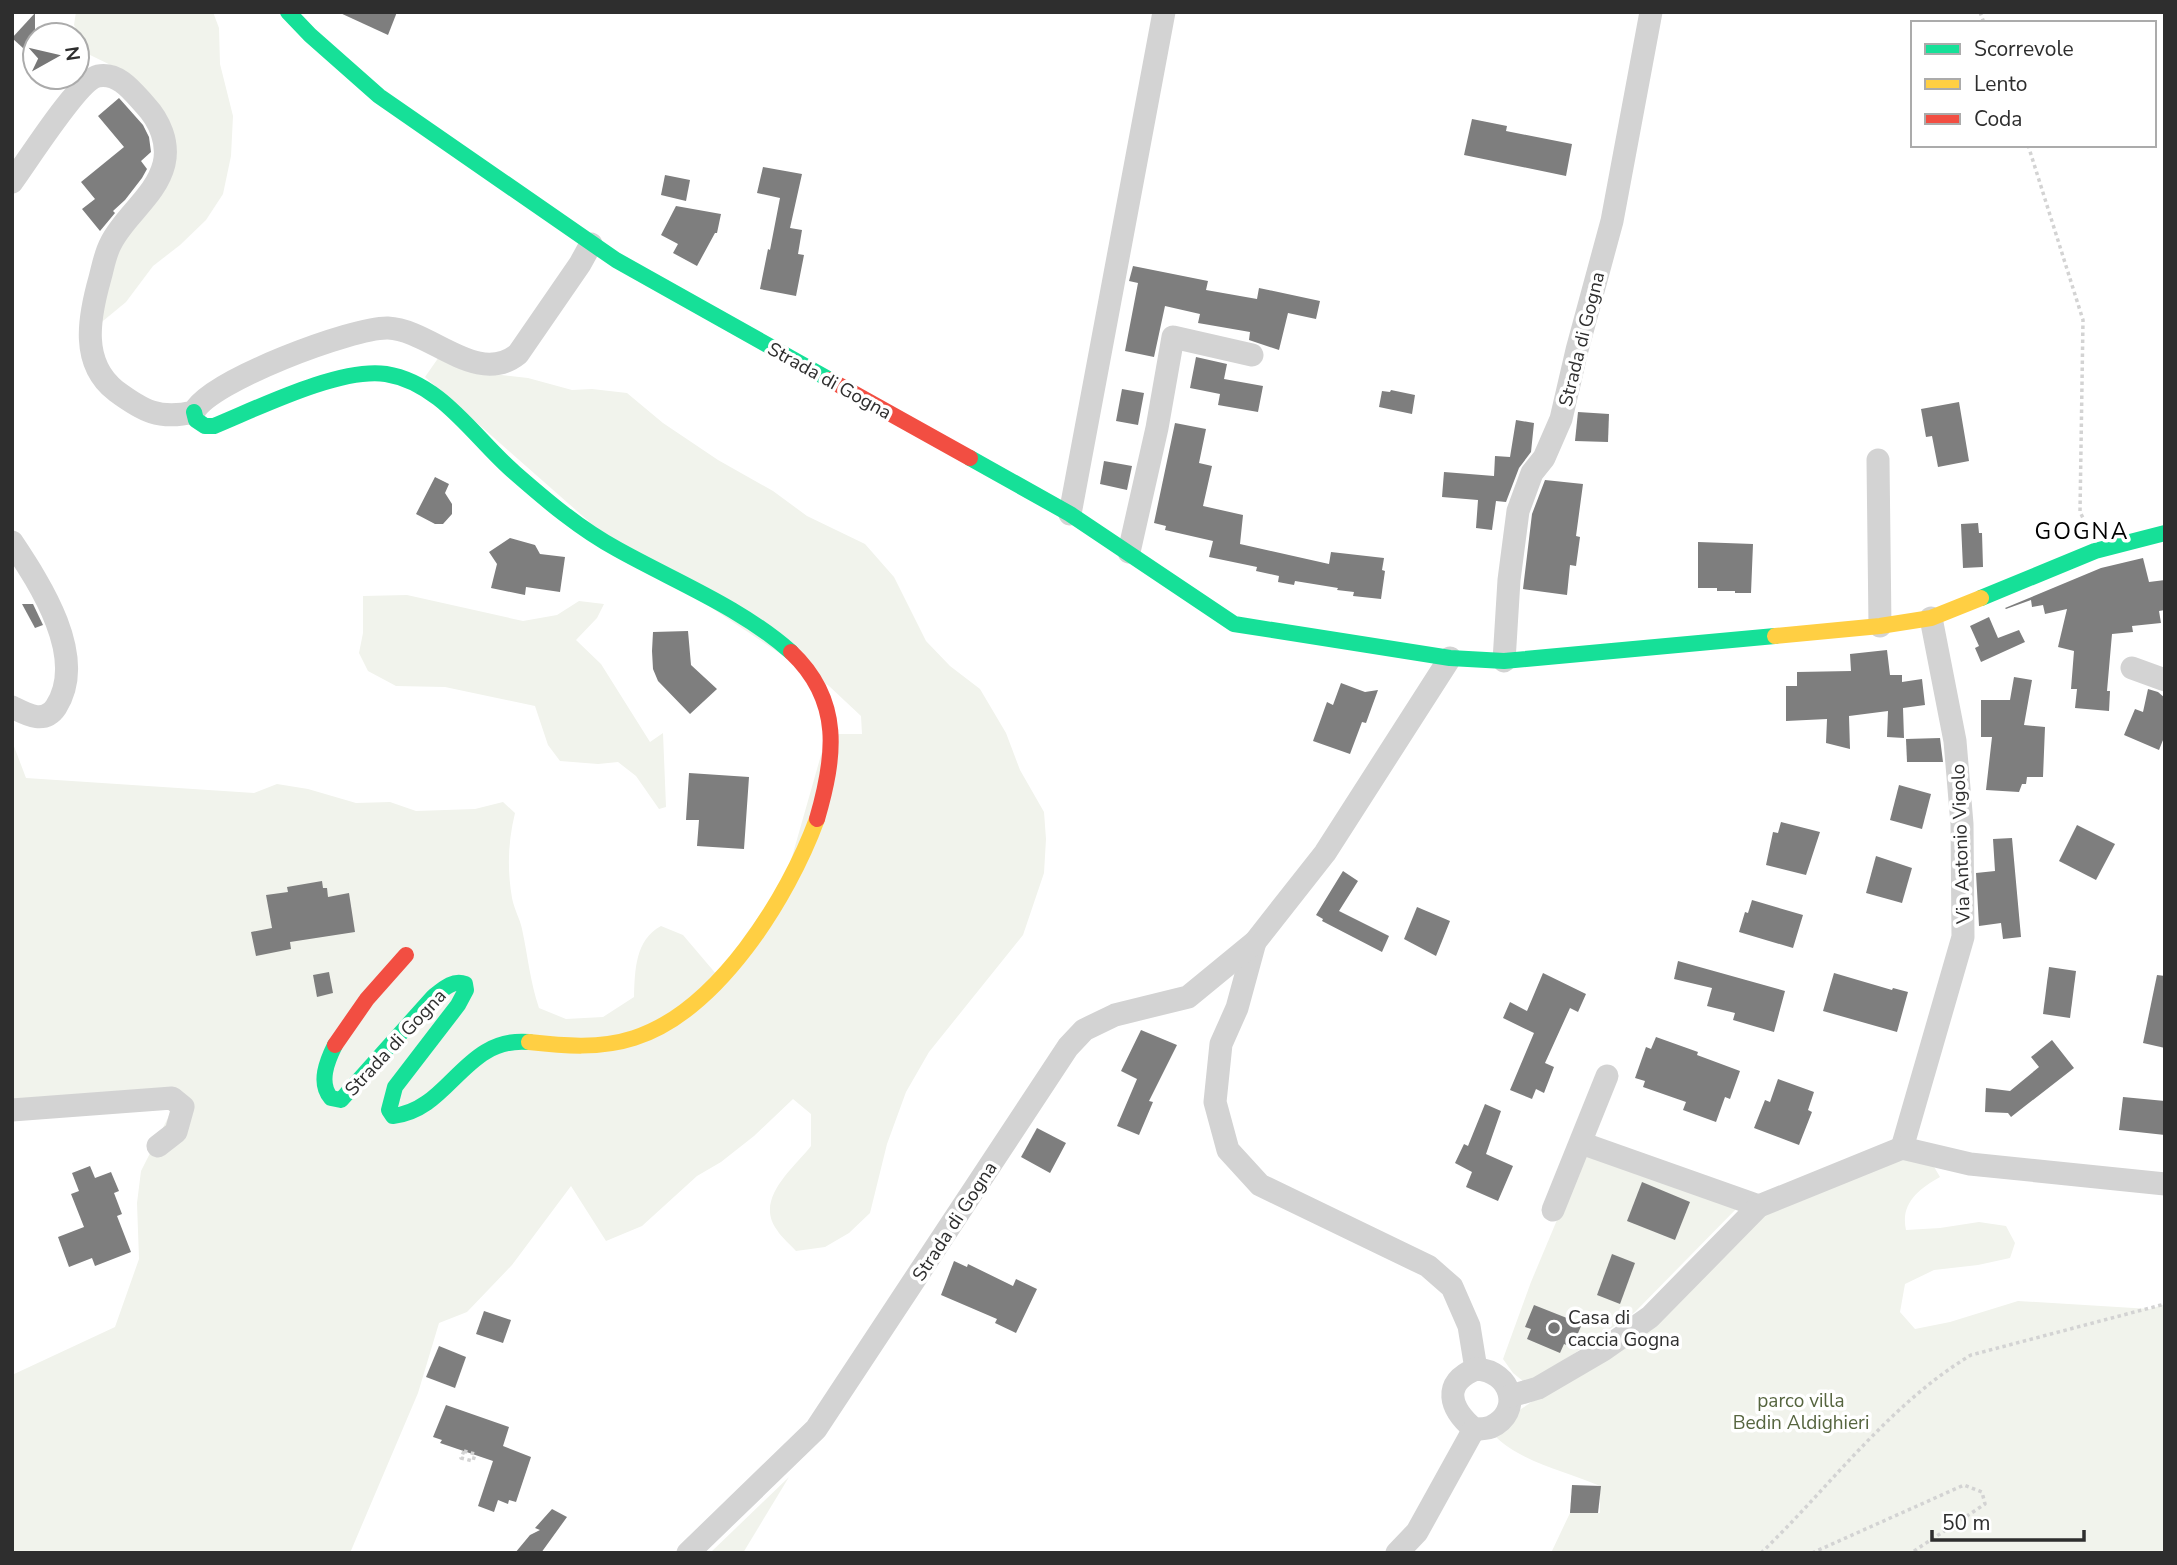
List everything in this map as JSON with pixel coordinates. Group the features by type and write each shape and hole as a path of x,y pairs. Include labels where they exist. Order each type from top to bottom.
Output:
{"street":[{"name":"Strada di Gogna","path":"288,12 379,96 616,260 1070,514 1234,624 1450,658 1504,661 1880,626 1931,618 2095,551 2165,533"},
{"path":"1070,514 1164,12"},
{"name":"Strada di Gogna","path":"1504,661 1518,511 1532,472 1544,458 1561,419 1612,221 1651,12"},
{"name":"Strada di Gogna","path":"12,182 63,109 87,82 97,76 110,76 123,81 150,110 163,132 165,148 163,165 146,198 112,240 107,251 89,331 97,369 107,384 135,406 164,415 194,412 196,420 205,426 214,426 318,386 360,376 382,373 410,380 433,393 453,410 499,459 592,536 716,600 782,643 801,661 820,690 827,705 831,737 828,774 812,831 764,924 712,987 689,1009 664,1025 602,1046 508,1042 475,1056 418,1112 398,1118 393,1116 389,1110 395,1087 458,1006 466,990 465,984 460,982 446,986 433,997 341,1100 334,1100 328,1096 324,1072 329,1056 381,982 405,955"},
{"path":"194,412 197,406 209,397 264,367 341,336 368,330 390,328 406,332 468,360 488,365 510,361 518,354 592,244"},
{"path":"1129,552 1157,428 1173,337 1252,355"},
{"path":"1878,460 1880,626"},
{"name":"Strada di Gogna","path":"566,530 587,539 592,536"},
{"path":"12,542 36,577 63,640 67,656 63,693 54,710 48,715 38,717 29,716 12,707"},
{"name":"Via Antonio Vigolo","path":"1902,1147 1963,937 1962,824 1955,741 1931,618"},
{"name":"Strada di Gogna","path":"688,1553 816,1429 1068,1047 1084,1030 1115,1015 1188,997 1255,942 1325,853 1450,658"},
{"path":"2132,668 2165,680"},
{"name":"Strada di Gogna","path":"1255,942 1237,1008 1221,1044 1215,1102 1228,1150 1260,1185 1428,1266 1451,1287 1469,1326 1476,1369"},
{"path":"1553,1210 1606,1076"},
{"path":"12,1110 172,1098 183,1107 176,1132 158,1146"},
{"path":"1581,1143 1759,1206"},
{"path":"1511,1396 1538,1388 1603,1350 1650,1317 1759,1206 1902,1147 1970,1164 2165,1184"},
{"path":"1476,1369 1488,1370 1497,1375 1506,1383 1511,1396 1501,1419 1490,1427 1474,1429 1460,1418 1452,1404 1453,1387 1463,1374 1476,1369"},
{"path":"1397,1553 1417,1532 1474,1429"}],"path":[{"path":"2029,147 2083,320 2080,512 2090,533"},
{"path":"1761,1553 1885,1423 1945,1371 1971,1355 2165,1304"},
{"path":"1812,1553 1964,1485 1982,1492 1985,1504 1910,1553"}],"green space":[{"path":"76,12 213,12 219,28 220,64 233,116 231,156 223,194 206,220 153,266 126,302 92,330 105,276 168,155 123,71 91,55 91,21 75,21"},
{"path":"441,354 484,373 528,378 572,390 627,393 663,423 718,460 773,491 807,516 865,544 894,577 926,641 950,666 980,689 1006,733 1020,770 1044,812 1044,873 1023,935 929,1052 906,1092 887,1144 870,1213 849,1233 825,1247 796,1251 779,1233 771,1218 770,1207 779,1185 811,1146 811,1114 793,1099 754,1136 721,1162 697,1176 642,1226 606,1241 571,1186 512,1265 467,1312 439,1323 418,1393 350,1553 12,1553 12,1375 115,1327 139,1259 137,1203 141,1171 176,1102 12,1105 12,741 26,778 254,793 277,784 308,789 356,803 390,802 416,811 475,809 503,802 515,813 509,855 510,887 522,929 536,998 539,1008 566,1019 603,1017 634,997 636,966 641,947 652,932 661,926 683,935 717,975 786,878 827,734 862,734 861,716 829,686 611,541 425,377"},
{"path":"407,595 523,621 557,615 579,601 604,604 597,618 576,640 601,664 650,742 663,733 666,807 659,809 636,776 618,762 598,764 560,761 548,745 535,706 445,687 396,686 368,671 359,653 363,633 363,596"},
{"path":"1588,1146 1740,1205 1635,1312 1528,1385 1513,1373 1503,1359 1531,1282"},
{"name":"parco villa Bedin Aldighieri","path":"1902,1148 1933,1165 1940,1177 1913,1198 1906,1212 1906,1230 1979,1222 2006,1226 2015,1243 2010,1258 1934,1270 1905,1284 1900,1312 1915,1329 1950,1322 2018,1301 2150,1309 2165,1304 2165,1553 1551,1553 1570,1513 1600,1513 1600,1486 1531,1460 1496,1437 1521,1409 1650,1323 1783,1194"},
{"path":"789,1477 743,1553 710,1553"}],"building":[{"path":"338,12 397,12 388,35"},
{"path":"21,28 21,46 12,38"},
{"path":"119,98 143,125 149,137 151,152 141,161 147,169 142,178 113,211 115,213 100,231 82,209 95,199 81,182 124,147 98,116"},
{"path":"1472,119 1507,126 1506,131 1572,144 1566,176 1464,155"},
{"path":"763,167 802,174 790,228 802,230 798,254 804,255 796,296 760,289 780,198 757,193"},
{"path":"665,175 690,180 686,201 661,195"},
{"path":"676,206 721,214 717,233 697,266 673,253 678,244 661,235"},
{"path":"1133,266 1208,281 1206,290 1257,299 1259,288 1320,301 1316,319 1288,313 1279,350 1249,340 1250,332 1198,323 1200,314 1165,306 1154,357 1125,351 1138,283 1129,281"},
{"path":"1196,357 1227,364 1224,379 1263,386 1258,412 1218,405 1220,394 1190,388"},
{"path":"1122,389 1144,393 1138,425 1116,421"},
{"path":"1382,391 1415,395 1412,414 1379,407"},
{"path":"1959,402 1969,461 1938,467 1932,436 1926,437 1921,409"},
{"path":"1578,412 1609,414 1608,442 1575,441"},
{"path":"1516,420 1534,423 1531,452 1519,468 1506,502 1496,501 1492,530 1476,528 1478,500 1442,497 1444,472 1494,476 1495,456 1510,457"},
{"path":"1175,423 1206,429 1199,463 1212,466 1203,506 1243,515 1240,544 1329,564 1331,552 1384,558 1381,599 1353,596 1354,592 1337,590 1338,588 1295,581 1294,585 1278,582 1279,576 1256,571 1257,567 1209,557 1213,541 1165,530 1166,526 1154,523"},
{"path":"1104,461 1132,466 1127,490 1100,484"},
{"path":"435,477 449,484 445,493 452,504 452,514 443,524 435,524 416,514"},
{"path":"1545,480 1583,484 1576,536 1580,537 1576,566 1570,565 1567,595 1523,589 1532,514"},
{"path":"1978,523 1979,533 1982,533 1983,567 1963,568 1961,524"},
{"path":"510,538 535,545 540,554 565,557 560,592 526,587 525,595 491,588 497,564 489,552"},
{"path":"1698,542 1753,544 1751,593 1698,588"},
{"path":"2143,558 2149,582 2165,580 2165,610 2159,611 2161,623 2132,626 2133,632 2112,634 2107,691 2110,691 2109,711 2075,708 2077,689 2071,689 2074,651 2058,647 2067,609 2045,614 2043,605 2032,607 2031,600 2005,608 2101,568"},
{"path":"22,604 33,604 43,625 35,628"},
{"path":"1989,617 1998,638 2019,630 2025,642 1981,662 1975,648 1979,646 1970,626"},
{"path":"688,631 691,665 717,689 690,714 658,681 653,669 652,651 653,632"},
{"path":"1887,650 1890,675 1902,675 1902,682 1922,679 1925,705 1903,708 1904,738 1887,737 1888,711 1849,716 1850,749 1826,743 1827,719 1786,721 1786,686 1797,686 1797,672 1851,671 1850,654"},
{"path":"2014,677 2032,680 2024,725 2045,727 2043,777 2027,777 2026,784 2022,784 2019,792 1986,790 1992,737 1981,737 1981,700 2010,700"},
{"path":"1341,683 1365,692 1378,690 1366,723 1362,722 1350,754 1313,741 1327,702 1333,705"},
{"path":"2148,689 2165,698 2165,735 2159,750 2124,735 2135,709 2143,712"},
{"path":"1940,738 1943,762 1907,762 1906,739"},
{"path":"689,773 749,777 744,849 697,846 699,820 686,820"},
{"path":"1899,785 1931,794 1922,829 1890,820"},
{"path":"1781,822 1820,832 1806,875 1766,865 1773,832 1778,833"},
{"path":"2077,825 2115,844 2096,880 2059,861"},
{"path":"2012,838 2021,937 2003,939 2001,923 1979,926 1976,873 1995,871 1993,839"},
{"path":"1876,856 1912,868 1902,903 1866,893"},
{"path":"1343,871 1358,881 1339,911 1389,936 1382,952 1322,921 1323,919 1316,915"},
{"path":"322,881 323,888 327,888 328,897 349,893 355,932 290,942 291,949 256,956 251,932 272,928 266,895 288,892 287,887"},
{"path":"1752,900 1803,915 1793,948 1739,932"},
{"path":"1417,907 1450,921 1436,956 1404,939"},
{"path":"1678,961 1785,991 1774,1032 1733,1020 1735,1013 1707,1006 1712,988 1674,979"},
{"path":"2049,967 2076,971 2070,1018 2043,1014"},
{"path":"329,972 333,993 317,997 313,975"},
{"path":"1543,973 1586,994 1578,1012 1570,1008 1545,1063 1554,1067 1544,1093 1536,1089 1532,1099 1510,1090 1534,1033 1503,1018 1510,1002 1527,1011"},
{"path":"1834,973 1908,992 1897,1032 1823,1011"},
{"path":"2157,975 2165,976 2165,1048 2143,1043"},
{"path":"1141,1030 1177,1045 1149,1101 1153,1102 1139,1135 1117,1126 1137,1079 1121,1071"},
{"path":"1656,1037 1740,1071 1730,1099 1725,1097 1716,1122 1683,1110 1686,1102 1643,1087 1645,1081 1635,1078 1646,1047 1651,1049"},
{"path":"2052,1040 2074,1068 2011,1117 2008,1113 1985,1112 1986,1088 2010,1091 2039,1067 2031,1057"},
{"path":"1778,1079 1814,1092 1808,1110 1812,1112 1799,1145 1754,1128 1765,1100 1770,1102"},
{"path":"2123,1097 2165,1101 2165,1135 2119,1130"},
{"path":"1485,1104 1501,1111 1486,1154 1513,1166 1498,1201 1466,1187 1472,1172 1455,1163 1464,1144 1468,1146"},
{"path":"1037,1128 1066,1143 1050,1173 1021,1157"},
{"path":"90,1166 95,1178 111,1172 119,1191 114,1193 122,1214 117,1216 131,1252 95,1266 92,1258 69,1267 58,1237 84,1227 71,1194 79,1191 72,1173"},
{"path":"1642,1182 1690,1202 1675,1240 1627,1221"},
{"path":"1612,1254 1635,1263 1620,1304 1597,1295"},
{"path":"954,1261 967,1267 968,1264 1013,1286 1016,1279 1037,1289 1016,1333 995,1323 997,1319 941,1295"},
{"name":"Casa di caccia Gogna","path":"1534,1305 1582,1324 1572,1347 1564,1344 1560,1353 1527,1339 1531,1329 1525,1327"},
{"path":"484,1311 511,1320 503,1343 476,1334"},
{"path":"439,1346 466,1357 455,1388 426,1377"},
{"path":"446,1405 509,1427 503,1446 531,1457 516,1502 509,1500 508,1504 498,1500 494,1512 478,1506 493,1461 440,1443 442,1440 433,1437"},
{"path":"1572,1485 1601,1486 1598,1513 1570,1513"},
{"path":"552,1509 567,1517 541,1553 515,1553 530,1535 540,1530 535,1528"}],"traffic: fast":[{"path":"288,12 379,96 616,260 830,380"},
{"path":"194,412 196,420 205,426 214,426 299,391 346,377 367,373 406,379 441,400 515,473 577,524 617,549 729,608 791,652"},
{"path":"970,458 1070,514 1234,624 1450,658 1504,661 1775,636"},
{"path":"1981,598 2095,551 2165,533"},
{"path":"335,1045 324,1079 331,1098 341,1100 433,997 452,984 465,984 466,990 458,1005 395,1087 389,1110 393,1116 413,1111 429,1101 472,1061 488,1050 507,1043 529,1042"}],"traffic: slow":[{"path":"1775,636 1880,626 1931,618 1981,598"},
{"path":"529,1042 582,1046 634,1038 665,1024 694,1003 721,978 769,916 788,883 817,819"}],"traffic: jam":[{"path":"830,380 970,458"},
{"path":"791,652 820,690 827,710 830,731 828,774 817,819"},
{"path":"335,1045 367,999 406,955"}],"place":[{"name":"Casa di caccia Gogna","path":"1554,1328"}],"district":[{"name":"GOGNA","path":"2082,531"}]}
